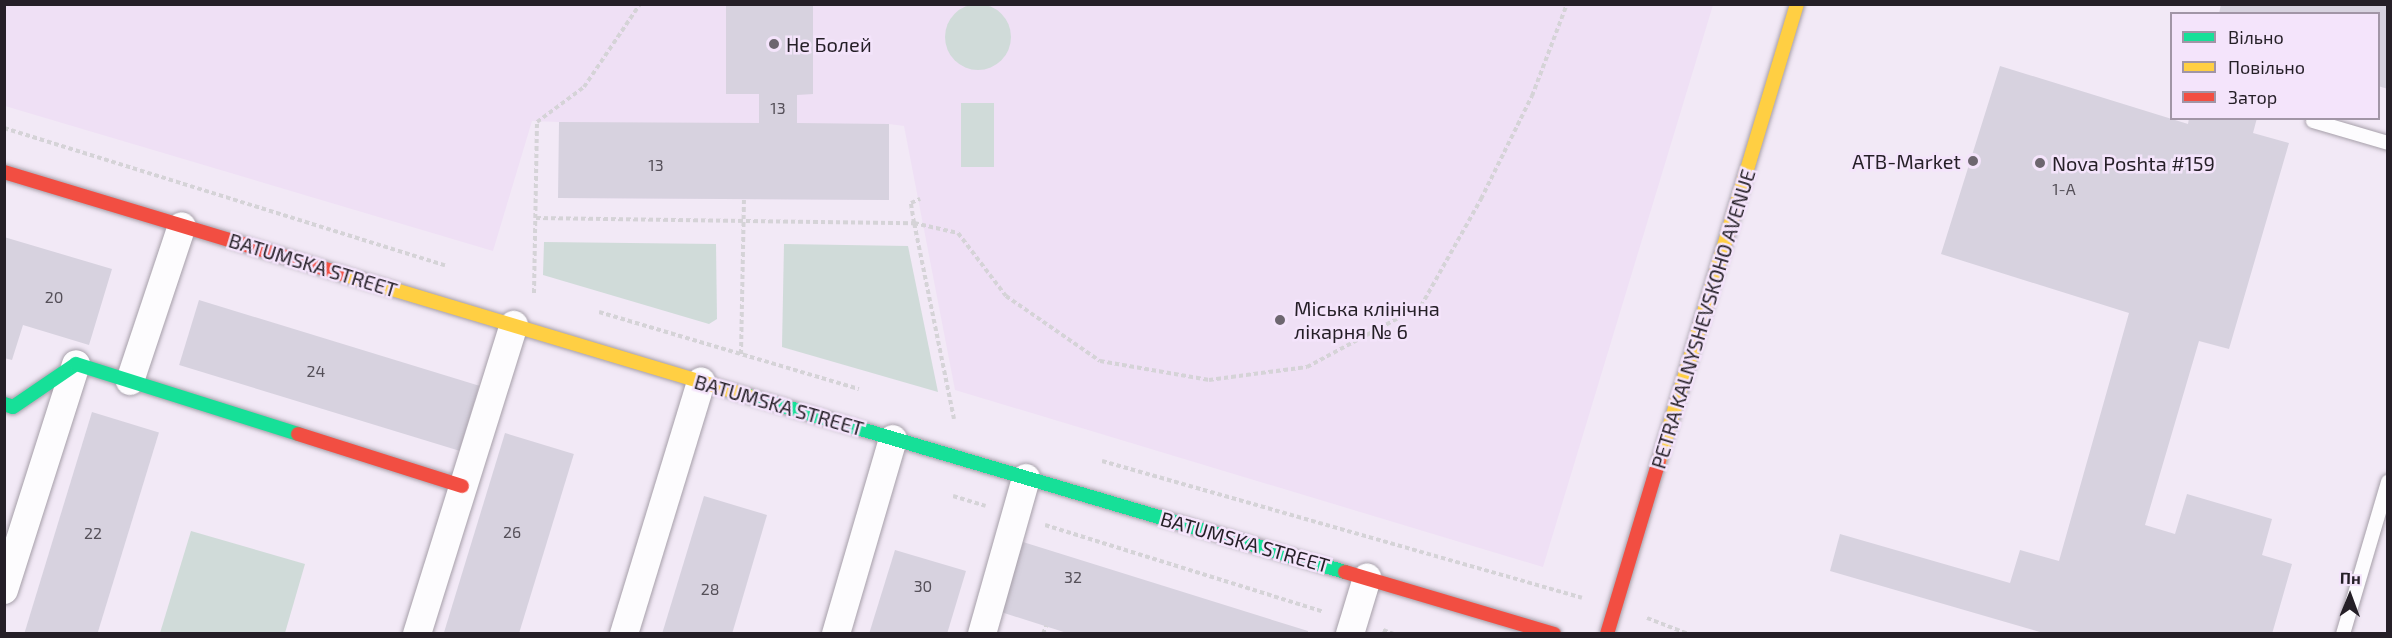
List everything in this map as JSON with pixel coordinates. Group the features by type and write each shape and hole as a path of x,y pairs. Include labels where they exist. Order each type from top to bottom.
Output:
{"street":[{"name":"PETRA KALNYSHEVSKOHO AVENUE","path":"1607,633 1797,4"},
{"name":"BATUMSKA STREET","path":"4,172 700,382 1554,633"},
{"path":"130,381 182,226"},
{"path":"417,633 514,326"},
{"path":"76,364 462,486"},
{"path":"4,404 14,407 76,364"},
{"path":"4,590 76,364"},
{"path":"624,633 700,382"},
{"path":"836,633 893,439"},
{"path":"982,633 1026,478"},
{"path":"1350,633 1368,578"}],"lane":[{"path":"2313,121 2388,143"},
{"path":"2343,633 2388,482"}],"path":[{"path":"534,293 537,122 584,87 640,4"},
{"path":"536,218 914,224 958,232 1006,296 1100,361 1209,380 1307,367 1420,306 1481,199 1532,96 1567,4"},
{"path":"4,128 455,268"},
{"path":"732,391 742,353 744,199"},
{"path":"920,199 911,203 914,224 954,419"},
{"path":"523,290 545,296"},
{"path":"589,309 865,391"},
{"path":"943,416 966,422"},
{"path":"1091,458 1571,595"},
{"path":"1043,633 1046,626"}],"shaded area":[{"path":"978,4 991,7 1001,14 1008,24 1011,37 1008,50 1001,60 991,67 978,70 965,67 955,60 948,50 945,37 948,24 955,14 965,7"},
{"name":"Міська клінічна лікарня № 6","path":"4,5 1713,5 1543,567 955,390 904,126 889,124 889,200 559,198 559,122 532,121 493,251 5,106"},
{"path":"961,103 994,103 994,167 961,167"},
{"path":"544,242 716,244 717,319 709,324 543,275"},
{"path":"784,244 908,246 938,392 782,347"},
{"path":"191,531 305,564 285,633 160,633"}],"building":[{"path":"726,4 813,4 813,94 797,95 797,123 889,124 889,200 558,198 559,122 759,123 759,94 726,94"},
{"path":"2221,4 2388,4 2388,89 2380,87 2380,12 2219,12"},
{"path":"2000,66 2188,124 2189,120 2256,120 2253,133 2289,143 2229,349 2199,341 2145,525 2175,534 2187,494 2272,519 2262,555 2292,564 2272,634 2047,634 1830,571 1840,534 2010,583 2020,550 2059,561 2129,313 1941,254"},
{"path":"4,237 112,269 89,345 23,325 12,360 4,358"},
{"path":"199,300 479,386 459,451 179,365"},
{"path":"92,412 159,432 97,634 24,633"},
{"path":"505,433 574,454 519,634 444,634"},
{"path":"704,496 767,515 732,634 662,634"},
{"path":"1023,542 1308,631 1308,634 1070,634 1001,612"},
{"path":"895,550 966,571 947,634 869,634"}],"traffic: fast":[{"path":"4,404 13,407 76,364 298,434"},
{"path":"749,396 1345,572"}],"traffic: slow":[{"path":"1659,461 1797,4"},
{"path":"342,274 749,396"}],"traffic: jam":[{"path":"4,172 342,274"},
{"path":"298,434 462,486"},
{"path":"1607,634 1659,461"},
{"path":"1345,572 1554,634"}],"place":[{"name":"Не Болей","path":"774,44"},
{"name":"ATB-Market","path":"1973,161"},
{"name":"Nova Poshta #159","path":"2040,163"},
{"name":"Міська клінічна лікарня № 6","path":"1280,320"}]}
